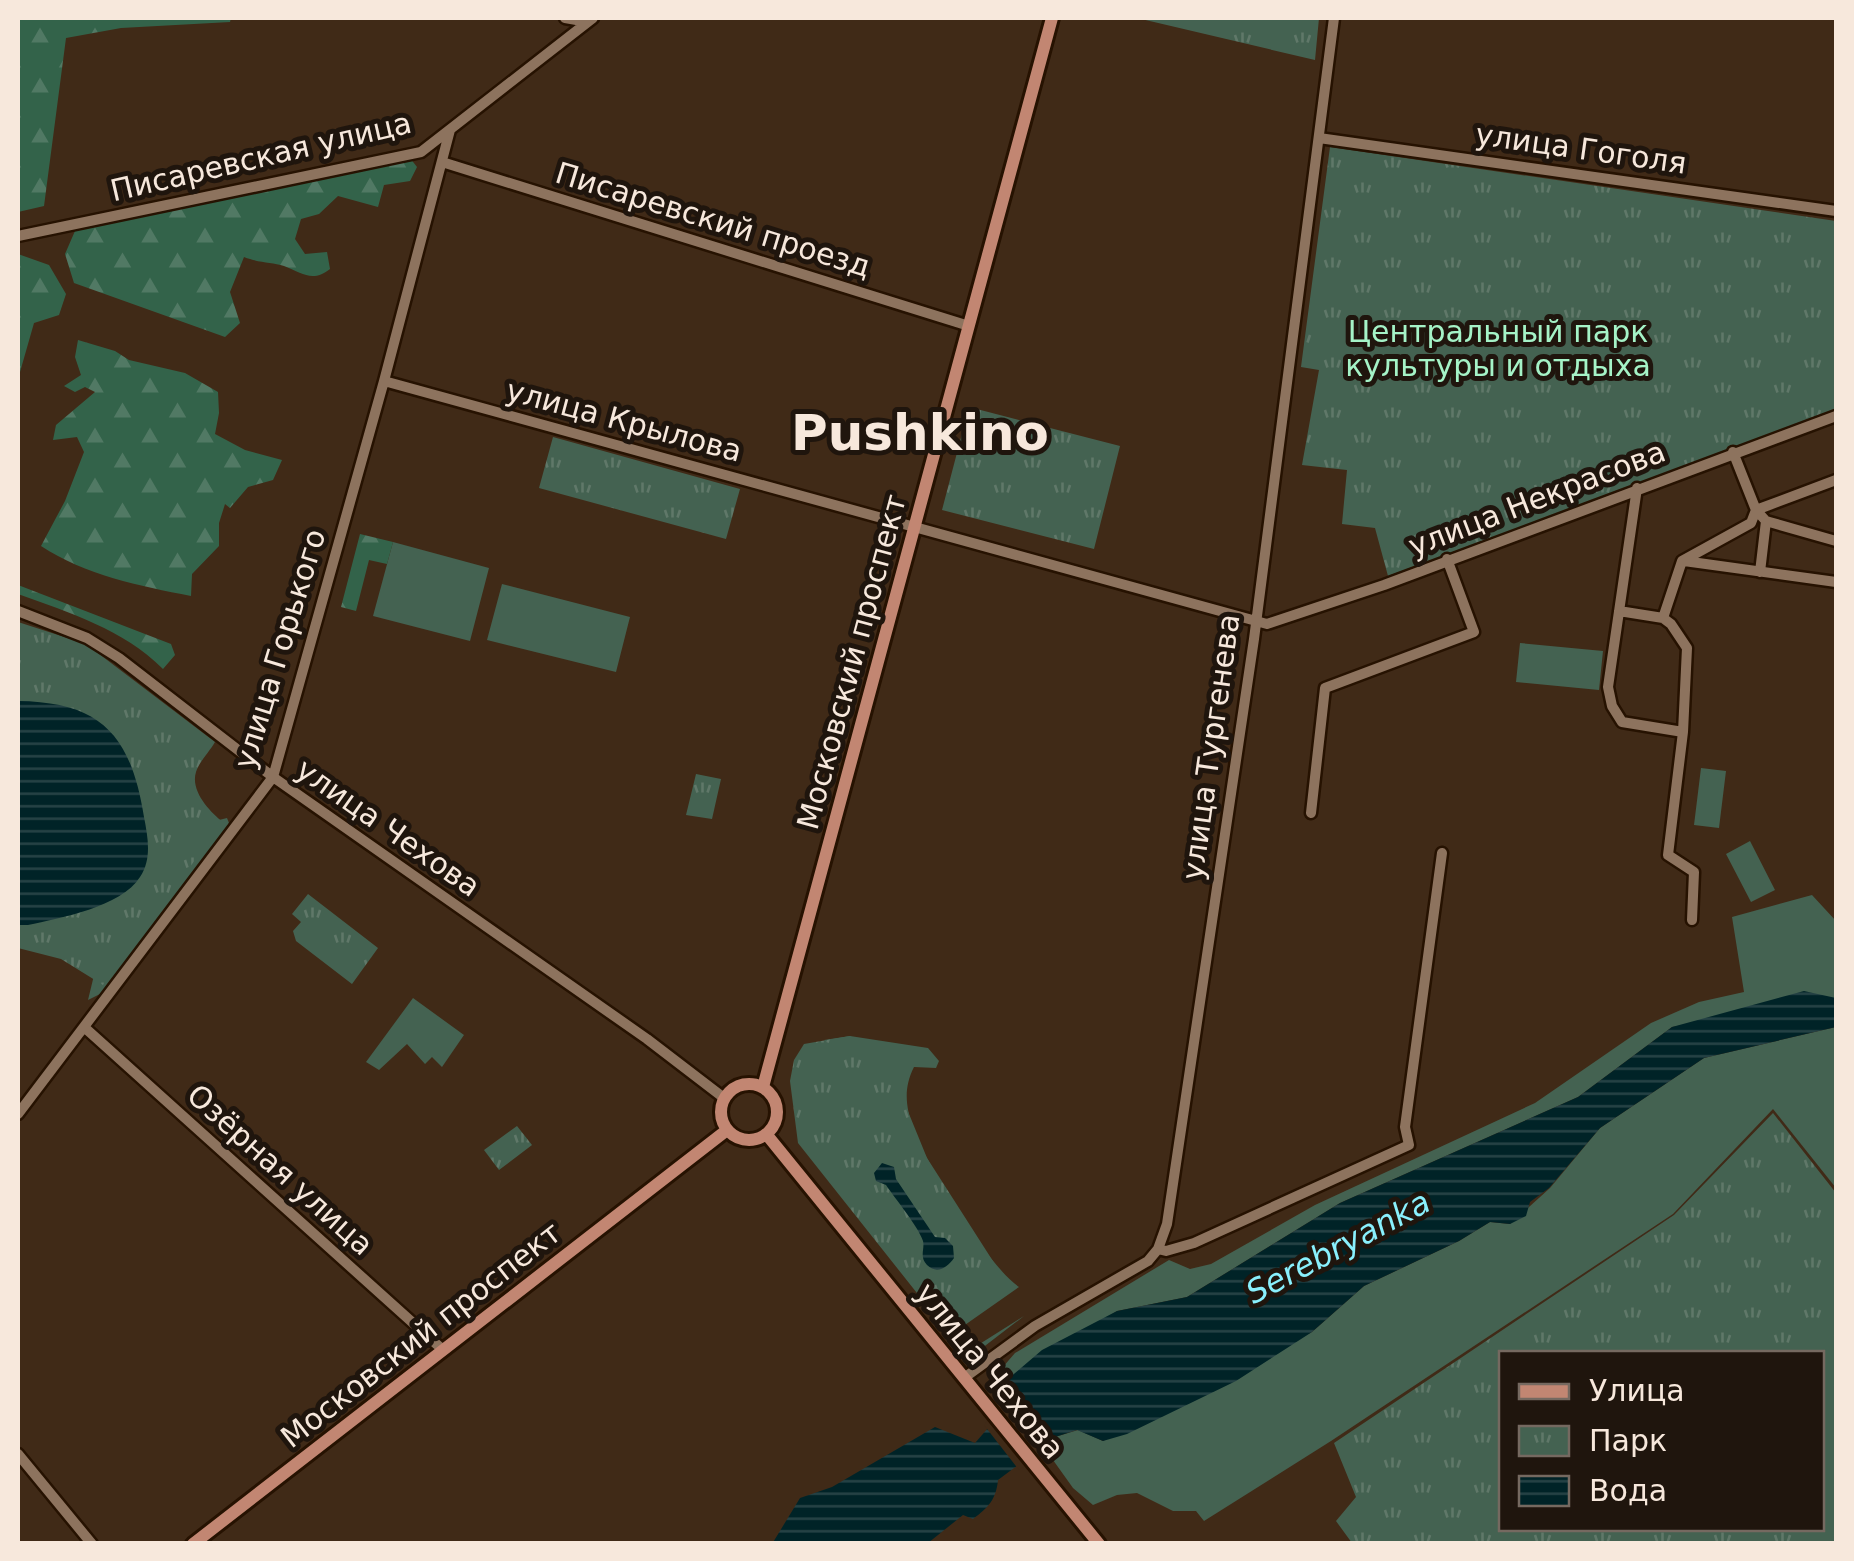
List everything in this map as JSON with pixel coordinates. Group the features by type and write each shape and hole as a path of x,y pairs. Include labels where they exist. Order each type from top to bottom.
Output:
{"main road":[{"name":"Московский проспект","path":"763,1087 1052,18"},
{"path":"742,1084 763,1087 777,1104 774,1126 767,1134 746,1140 727,1130 722,1120 724,1098 742,1084"},
{"name":"Московский проспект","path":"193,1544 727,1130"},
{"name":"улица Чехова","path":"767,1134 1099,1544"}],"street":[{"path":"565,18 590,20"},
{"name":"улица Тургенева","path":"1158,1249 1166,1224 1255,620 1334,18"},
{"name":"Писаревская улица","path":"18,236 421,152 590,20"},
{"name":"улица Горького","path":"18,1114 273,777 450,130"},
{"name":"улица Гоголя","path":"1319,138 1836,212"},
{"name":"Писаревский проезд","path":"442,162 969,326"},
{"name":"улица Крылова","path":"384,381 1255,620"},
{"name":"улица Некрасова","path":"1255,620 1267,624 1384,585 1836,416"},
{"path":"1733,452 1756,510 1766,521 1836,541"},
{"path":"1756,510 1836,480"},
{"path":"1637,488 1608,688 1612,706 1622,722 1683,732"},
{"path":"1663,618 1682,561 1752,522 1756,510"},
{"path":"1760,572 1766,521"},
{"path":"1311,812 1325,688 1474,632 1448,559"},
{"path":"1682,561 1836,582"},
{"name":"улица Чехова","path":"18,611 87,638 120,658 273,777 724,1098"},
{"path":"1618,611 1663,618 1672,624 1687,648 1683,732 1668,855 1694,872 1692,920"},
{"path":"964,1378 1034,1326 1148,1261 1158,1249 1166,1252 1194,1243 1409,1145 1405,1127 1442,852"},
{"name":"Озёрная улица","path":"84,1027 443,1350"},
{"path":"18,1454 92,1544"}],"green space":[{"path":"18,18 231,18 230,22 121,28 66,38 44,206 18,212"},
{"path":"1137,18 1319,18 1315,60"},
{"name":"Центральный парк культуры и отдыха","path":"1330,147 1836,221 1836,412 1388,576 1375,528 1342,524 1347,470 1302,465 1319,370 1301,367"},
{"path":"410,158 417,167 410,181 384,185 378,207 338,196 319,214 301,219 295,239 305,254 327,252 330,269 324,273 307,275 244,257 230,292 240,323 225,337 74,283 65,254 75,231"},
{"path":"18,254 49,265 66,294 59,315 34,323 18,379"},
{"path":"78,340 115,351 129,360 185,373 218,392 215,434 245,450 282,460 273,480 248,487 230,508 225,504 219,523 219,546 192,574 191,596 94,572 41,546 65,501 84,452 77,437 53,440 56,425 95,392 85,387 75,392 64,386 81,375 75,357"},
{"path":"969,407 1120,446 1094,549 942,510"},
{"path":"553,437 740,489 726,539 539,488"},
{"path":"360,534 393,542 387,564 369,560 356,611 341,607"},
{"path":"393,542 489,568 470,641 373,616"},
{"path":"502,584 630,617 616,672 487,640"},
{"path":"18,585 171,644 175,655 163,669 113,633 18,594"},
{"path":"18,622 86,644 215,742 195,779 202,800 223,822 103,985 61,959 18,948"},
{"path":"1520,643 1603,651 1599,690 1516,682"},
{"path":"1701,768 1726,771 1719,828 1694,825"},
{"path":"696,774 721,779 712,819 686,815"},
{"path":"227,818 229,823 220,840 106,991 88,1000 95,971 219,820"},
{"path":"1750,841 1775,890 1751,902 1726,854"},
{"path":"308,894 378,948 352,984 296,941 293,931 301,922 292,914"},
{"path":"1812,895 1836,921 1836,998 1672,1027 1578,1097 1340,1203 1187,1297 1117,1311 1008,1379 1005,1398 989,1383 1015,1353 1169,1260 1190,1269 1211,1264 1315,1205 1535,1103 1651,1023 1699,1002 1744,992 1732,917"},
{"path":"413,998 464,1035 442,1067 432,1057 425,1064 407,1044 379,1070 366,1062"},
{"path":"1836,1027 1836,1188 1773,1109 1673,1214 1204,1521 1196,1511 1173,1511 1137,1493 1117,1495 1093,1505 1073,1488 1043,1446 1055,1437 1078,1430 1103,1441 1312,1332 1364,1286 1490,1222 1510,1224 1550,1188 1600,1128 1704,1058"},
{"path":"850,1036 928,1048 939,1061 936,1068 914,1067 907,1098 913,1129 824,1040"},
{"path":"850,1036 875,1052 907,1109 927,1158 998,1269 932,1312 798,1143 790,1081 794,1060 804,1044"},
{"path":"1773,1113 1836,1193 1836,1543 1352,1543 1336,1521 1356,1497 1334,1443 1674,1215"},
{"path":"517,1126 532,1145 499,1170 484,1150"},
{"path":"915,1135 977,1239 1019,1287 962,1327 978,1345 1024,1316 977,1352 965,1352 932,1312 951,1220"}],"water":[{"path":"18,701 71,708 108,729 131,765 148,848 140,877 119,896 89,910 28,925 18,925"},
{"name":"Serebryanka","path":"1804,991 1836,998 1836,1027 1704,1058 1600,1128 1549,1188 1530,1202 1526,1216 1510,1224 1490,1222 1364,1286 1312,1332 1236,1381 1127,1434 1103,1441 1077,1430 1055,1437 998,1480 993,1498 979,1515 973,1519 963,1515 928,1543 772,1544 800,1498 832,1487 935,1427 975,1443 1003,1411 1008,1379 1042,1350 1117,1311 1187,1297 1340,1203 1578,1097 1672,1027"},
{"path":"882,1163 894,1167 896,1179 935,1237 945,1238 953,1246 954,1258 945,1267 938,1270 925,1262 917,1228 886,1185 876,1181 874,1173"}],"pier":[{"path":"1000,1397 1044,1452 1019,1470 984,1425 999,1409"}],"district":[{"name":"Pushkino","path":"920,432"}]}
